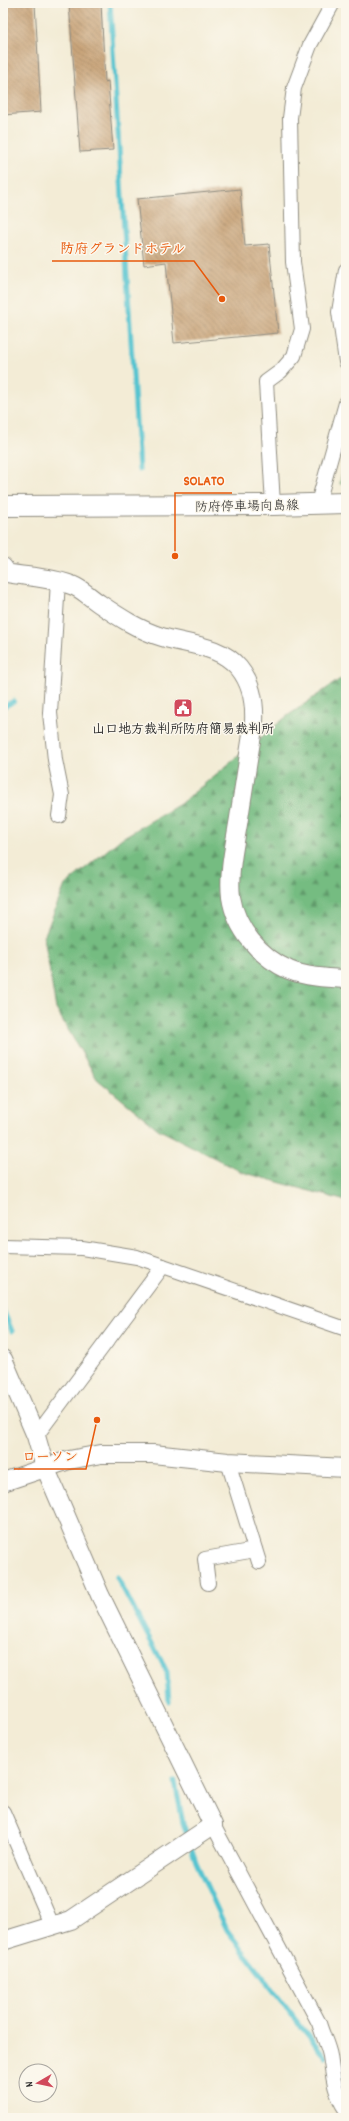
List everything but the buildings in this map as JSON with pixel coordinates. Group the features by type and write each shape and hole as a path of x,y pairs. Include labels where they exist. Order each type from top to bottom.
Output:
{"main road":[{"name":"防府停車場向島線","path":"3,506 273,506 346,503"}],"street":[{"path":"273,506 266,382 281,372 294,356 302,329 293,262 290,118 294,88 310,45 333,3"},
{"path":"346,270 339,312 346,362"},
{"path":"318,503 346,403"},
{"path":"3,567 7,574 58,581 75,586 125,621 161,637 202,646 222,654 238,668 248,684 255,702 254,722 231,865 231,897 239,923 253,946 290,970 324,978 346,979"},
{"path":"58,581 50,713 55,760 62,795 59,816"},
{"path":"3,1246 82,1248 137,1257 346,1329"},
{"path":"36,1436 163,1266"},
{"path":"3,1359 36,1436 45,1467 100,1595 213,1825 319,2024 329,2055 332,2075 339,2100 346,2110"},
{"path":"3,1482 45,1467 101,1454 154,1454 228,1462 346,1468"},
{"path":"208,1583 205,1559 257,1556 228,1462"},
{"path":"3,1812 52,1925"},
{"path":"3,1941 71,1920 213,1825"}],"green space":[{"path":"346,446 346,484 340,484"},
{"path":"346,675 346,1201 242,1172 158,1129 97,1079 56,1009 44,937 65,885 122,838 180,804 286,717"}],"waterway":[{"path":"110,3 139,470"},
{"path":"3,707 14,701"},
{"path":"3,1310 12,1331"},
{"path":"117,1577 167,1672 169,1702"},
{"path":"175,1782 183,1823 196,1862 227,1930 325,2056"},
{"path":"336,2068 346,2080"}],"place":[{"name":"防府グランドホテル","path":"222,299"},
{"name":"SOLATO","path":"175,556"},
{"name":"山口地方裁判所防府簡易裁判所","path":"183,708"},
{"name":"ローソン","path":"97,1420"}]}
